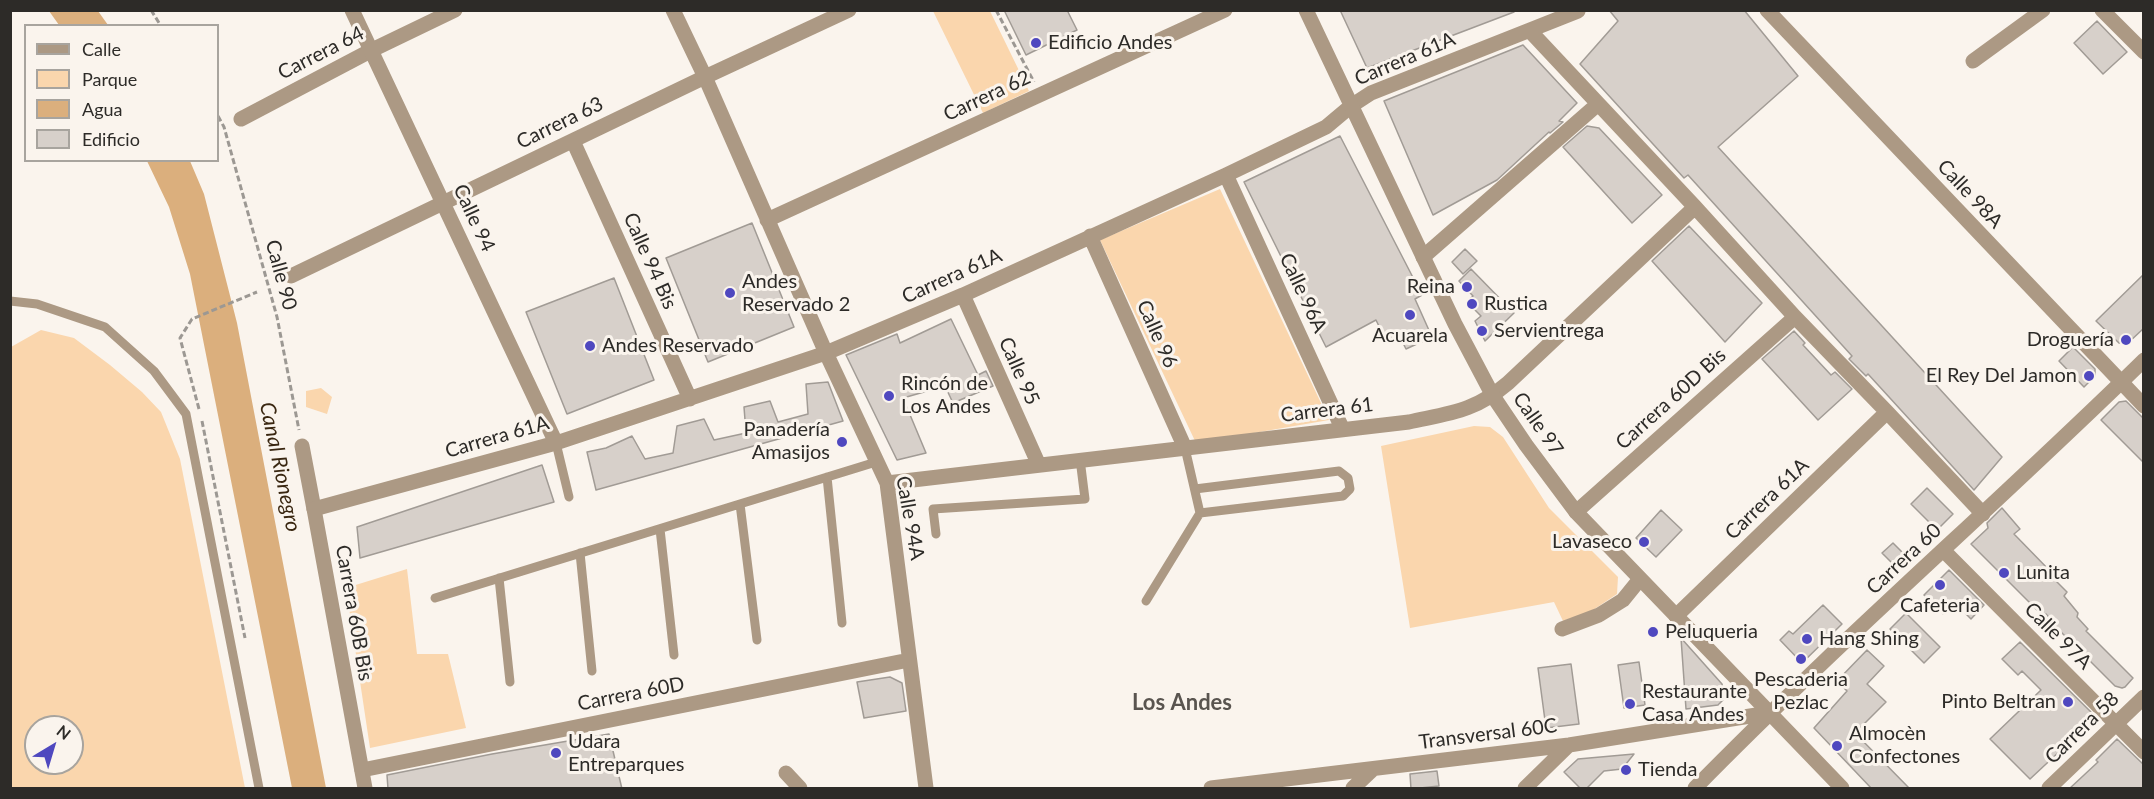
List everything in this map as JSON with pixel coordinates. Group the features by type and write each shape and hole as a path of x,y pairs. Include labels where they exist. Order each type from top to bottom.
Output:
{"street":[{"name":"Calle 94","path":"352,10 556,443"},
{"name":"Carrera 64","path":"240,119 372,50 455,10"},
{"name":"Calle 94A","path":"673,10 705,77 826,353 887,483 926,789"},
{"name":"Carrera 63","path":"291,276 849,10"},
{"name":"Carrera 62","path":"767,220 1225,10"},
{"name":"Calle 97","path":"1306,10 1423,258 1493,396 1526,446 1576,512 1842,789"},
{"name":"Calle 98A","path":"1767,10 2144,406"},
{"path":"1973,61 2043,10"},
{"path":"2103,10 2144,52"},
{"name":"Carrera 61A","path":"314,509 556,443 826,353 963,295 1226,175 1326,127 1371,93 1578,11"},
{"path":"1530,31 1795,317 1983,514"},
{"path":"1423,258 1598,104"},
{"name":"Calle 94 Bis","path":"573,141 690,399"},
{"name":"Calle 96A","path":"1226,175 1342,428"},
{"name":"Carrera 61","path":"887,483 1342,428 1409,422 1468,409 1493,396 1695,207"},
{"name":"Calle 96","path":"1090,236 1185,448"},
{"name":"Calle 95","path":"963,295 1038,464"},
{"name":"Carrera 60D Bis","path":"1576,512 1795,317"},
{"name":"Carrera 60","path":"1695,789 1769,713 1944,551 2144,360"},
{"name":"Carrera 61A","path":"1676,616 1887,412"},
{"name":"Carrera 60B Bis","path":"302,446 365,789"},
{"name":"Calle 97A","path":"1944,551 2144,752"},
{"path":"1562,629 1599,615 1623,600 1640,579"},
{"name":"Carrera 60D","path":"362,770 909,660"},
{"name":"Carrera 58","path":"2049,789 2144,697"},
{"name":"Transversal 60C","path":"1211,789 1569,745 1769,713"},
{"path":"1525,789 1569,745"},
{"path":"1353,789 1372,770"},
{"path":"786,773 800,789"}],"lane":[{"path":"10,301 37,304 105,327 154,371 186,414 260,789"},
{"path":"556,443 569,497"},
{"path":"1146,600 1200,513 1185,448"},
{"path":"936,534 933,509 1085,499 1080,459"},
{"path":"435,598 876,462"},
{"path":"1195,489 1339,471 1348,478 1350,489 1343,496 1200,513"},
{"path":"827,477 842,623"},
{"path":"740,504 757,640"},
{"path":"660,529 674,655"},
{"path":"580,553 592,670"},
{"path":"499,578 510,682"}],"path":[{"path":"151,10 160,24"},
{"path":"996,10 1041,94"},
{"name":"Calle 90","path":"219,118 224,126 277,317 302,446"},
{"path":"192,319 257,292"}],"green space":[{"path":"933,11 990,11 1029,91 983,113"},
{"path":"1220,189 1329,420 1196,443 1100,240"},
{"path":"41,330 74,338 142,392 161,412 180,459 245,788 11,788 11,347"},
{"path":"321,388 332,397 327,414 306,407 306,391"},
{"path":"1474,426 1490,427 1503,437 1549,508 1618,577 1617,594 1590,612 1563,621 1554,602 1410,628 1381,446"},
{"path":"407,569 417,654 448,654 466,728 370,748 346,588"}],"water":[{"path":"49,11 98,11 107,24 58,24"},
{"path":"147,162 190,162 204,194 237,323 326,788 292,788 190,274 169,207"}],"building":[{"name":"Edificio Andes","path":"1004,10 1067,10 1077,30 1026,55"},
{"path":"1340,10 1514,10 1514,12 1367,68"},
{"path":"1609,10 1744,10 1798,76 1718,147 2002,457 1974,490 1868,374 1866,376 1849,359 1852,356 1688,175 1684,178 1580,64 1618,21"},
{"path":"2097,21 2127,52 2103,74 2074,43"},
{"path":"1523,45 1577,103 1559,121 1563,122 1497,180 1433,215 1384,101"},
{"path":"1587,126 1599,128 1662,195 1632,223 1563,147"},
{"path":"1340,136 1422,295 1415,299 1432,337 1406,349 1399,335 1386,341 1376,320 1326,347 1244,182"},
{"name":"Andes Reservado 2","path":"752,223 794,327 708,362 666,258"},
{"path":"1689,226 1762,303 1725,342 1652,261"},
{"path":"1465,249 1477,261 1463,274 1452,262"},
{"path":"1471,269 1514,313 1485,341 1475,321 1481,316 1467,302 1473,296 1459,281"},
{"path":"2144,274 2144,328 2128,343 2119,343 2096,321"},
{"name":"Andes Reservado","path":"614,278 654,380 567,414 526,312"},
{"path":"951,319 978,375 986,371 993,386 953,403 945,386 903,398 926,453 897,460 846,355 897,334 900,343"},
{"path":"1794,331 1805,343 1803,345 1831,375 1835,372 1852,389 1818,420 1762,359"},
{"path":"2073,347 2095,369 2095,376 2084,387 2059,361"},
{"path":"828,382 843,421 596,490 587,452 606,448 632,436 645,459 673,453 677,426 704,419 714,440 746,433 744,407 770,401 778,422 808,414 806,384"},
{"path":"2126,401 2144,419 2144,463 2101,420 2119,402"},
{"path":"542,465 554,502 360,558 357,527"},
{"path":"1927,488 1953,514 1937,530 1911,504"},
{"path":"2002,508 2020,529 2014,534 2067,592 2064,596 2078,613 2077,617 2088,629 2086,631 2133,678 2125,687 2115,686 2046,614 2043,616 1971,544 1988,528 1987,523"},
{"path":"1661,510 1682,530 1656,557 1636,538"},
{"path":"1893,543 1908,558 1897,568 1882,553"},
{"path":"1949,570 1984,605 1971,619 1955,603 1943,614 1924,595"},
{"path":"1823,605 1842,624 1802,663 1780,640 1789,631 1793,634"},
{"path":"1906,613 1940,647 1924,663 1890,629"},
{"path":"1681,638 1722,684 1723,700 1718,705 1686,709"},
{"path":"2020,642 2091,712 2091,722 2030,779 1990,739 2041,690 2022,671 2018,675 2002,659"},
{"path":"1867,650 1884,666 1867,684 1886,702 1855,733 1910,789 1872,789 1814,728 1847,691 1837,681"},
{"path":"1639,662 1645,705 1624,708 1618,665"},
{"path":"1571,664 1579,724 1546,728 1538,668"},
{"path":"890,677 902,683 906,711 864,718 857,682"},
{"name":"Udara Entreparques","path":"609,734 622,789 388,789 387,775"},
{"path":"2117,739 2144,765 2144,789 2069,789 2098,762 2096,760"},
{"path":"1634,754 1622,769 1604,771 1586,789 1581,789 1564,772 1578,759"},
{"path":"1437,771 1439,786 1411,789 1410,774"}],"place":[{"name":"Edificio Andes","path":"1036,43"},
{"name":"Reina","path":"1467,287"},
{"name":"Andes Reservado 2","path":"730,293"},
{"name":"Rustica","path":"1472,304"},
{"name":"Acuarela","path":"1410,315"},
{"name":"Servientrega","path":"1482,331"},
{"name":"Droguería","path":"2126,340"},
{"name":"Andes Reservado","path":"590,346"},
{"name":"El Rey Del Jamon","path":"2089,376"},
{"name":"Rincón de Los Andes","path":"889,396"},
{"name":"Panadería Amasijos","path":"842,442"},
{"name":"Lavaseco","path":"1644,542"},
{"name":"Lunita","path":"2004,573"},
{"name":"Cafeteria","path":"1940,585"},
{"name":"Peluqueria","path":"1653,632"},
{"name":"Hang Shing","path":"1807,639"},
{"name":"Pescaderia Pezlac","path":"1801,659"},
{"name":"Pinto Beltran","path":"2068,702"},
{"name":"Restaurante Casa Andes","path":"1630,704"},
{"name":"Almocèn Confectones","path":"1837,746"},
{"name":"Udara Entreparques","path":"556,753"},
{"name":"Tienda","path":"1626,770"}],"district":[{"name":"Los Andes","path":"1182,703"}],"water label":[{"name":"Canal Rionegro","path":"280,467"}]}
